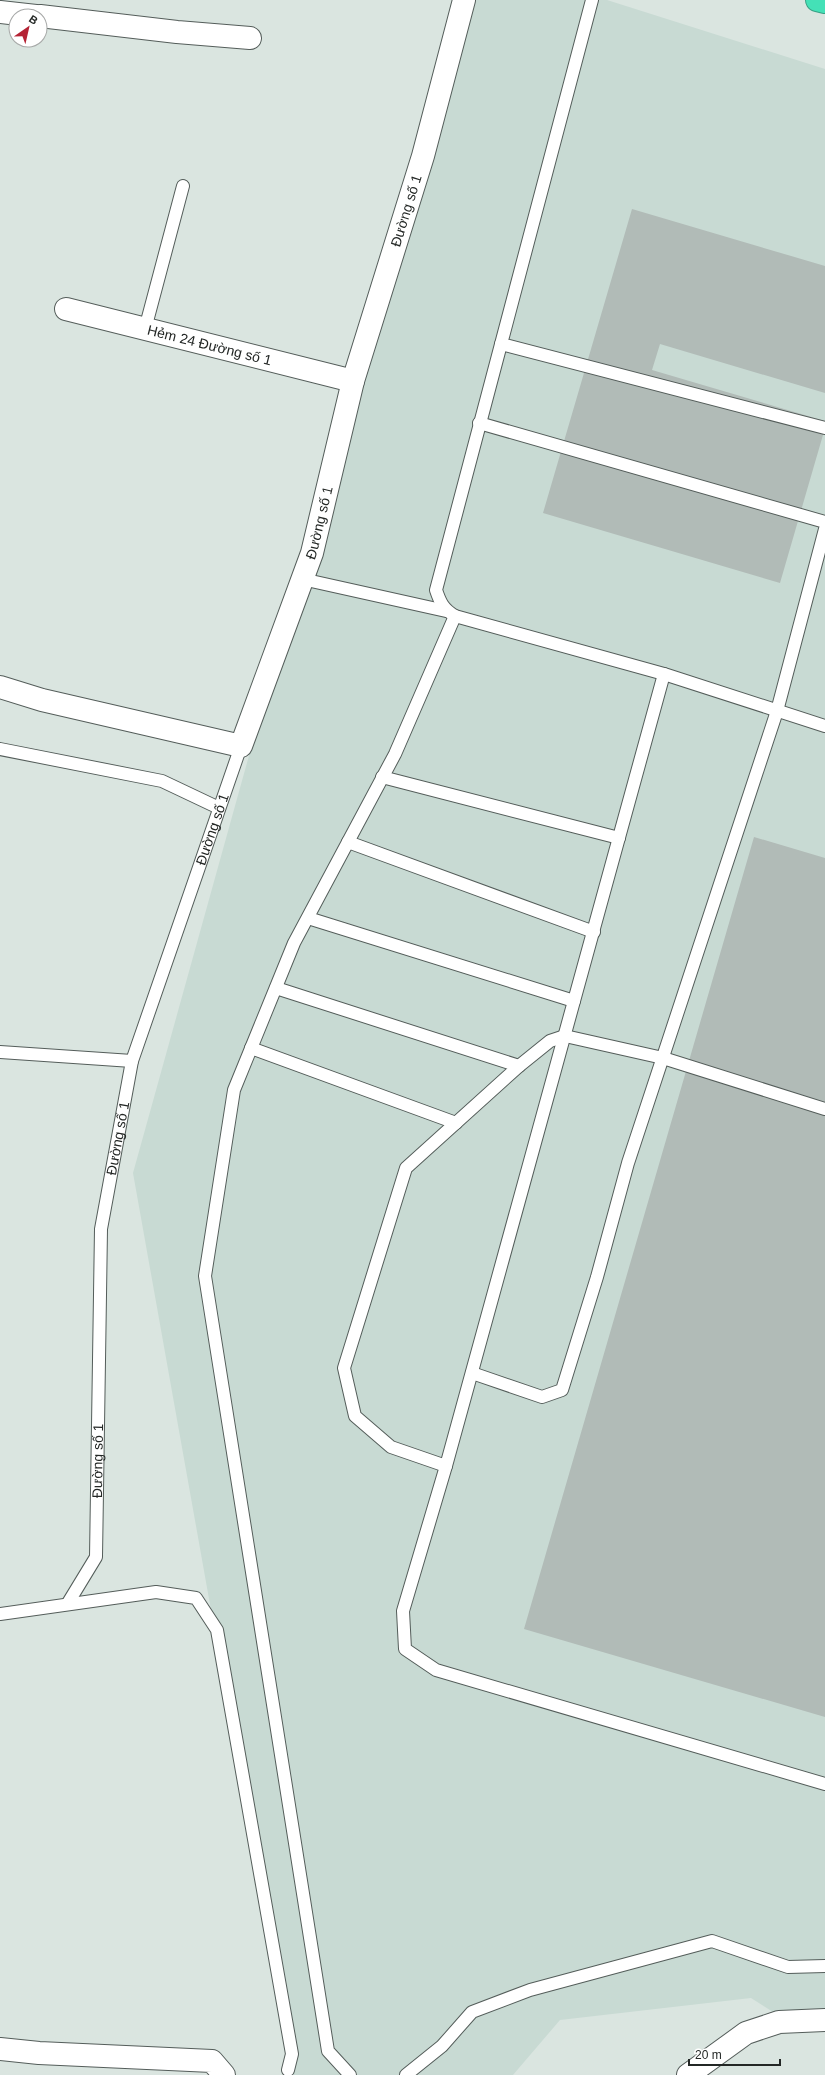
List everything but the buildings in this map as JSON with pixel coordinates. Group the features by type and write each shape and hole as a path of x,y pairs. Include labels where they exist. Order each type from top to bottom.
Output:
{"highway":[{"path":"817,0 825,2"}],"street":[{"name":"Đường số 1","path":"241,746 312,553 353,380 423,156 464,0"},
{"path":"48,17 178,32 250,38"},
{"name":"Hẻm 24 Đường số 1","path":"66,309 353,380"},
{"path":"0,687 42,700 241,746"},
{"path":"688,2075 746,2032 779,2022 825,2020"},
{"path":"0,2049 39,2053 206,2060 212,2061 224,2075"}],"lane":[{"path":"450,613 440,603 436,590 592,0"},
{"path":"145,329 183,186"},
{"path":"501,344 825,428"},
{"path":"479,423 825,522"},
{"path":"472,1373 542,1397 562,1390 597,1277 628,1163 777,711 825,529"},
{"path":"302,579 450,613 664,674 825,726"},
{"path":"350,2075 328,2051 205,1276 234,1090 294,943 394,754 450,613"},
{"path":"664,674 472,1373 403,1611 405,1649 436,1670 825,1784"},
{"name":"Đường số 1","path":"68,1603 96,1557 101,1229 132,1061 241,746"},
{"path":"0,749 162,781 219,808"},
{"path":"382,777 619,838"},
{"path":"348,842 594,932"},
{"path":"308,918 574,1001"},
{"path":"276,988 519,1066"},
{"path":"446,1466 391,1447 356,1416 344,1368 406,1168 519,1066 550,1041 565,1036 663,1058 825,1109"},
{"path":"251,1048 456,1123"},
{"path":"0,1052 132,1061"},
{"path":"0,1614 68,1603 156,1592 196,1598 217,1630 292,2054 288,2070"},
{"path":"406,2075 442,2046 472,2012 530,1990 712,1941 788,1967 825,1966"}],"shaded area":[{"path":"459,0 607,0 825,69 825,2009 773,2012 751,1998 560,2020 513,2075 294,2075 133,1173"}]}
